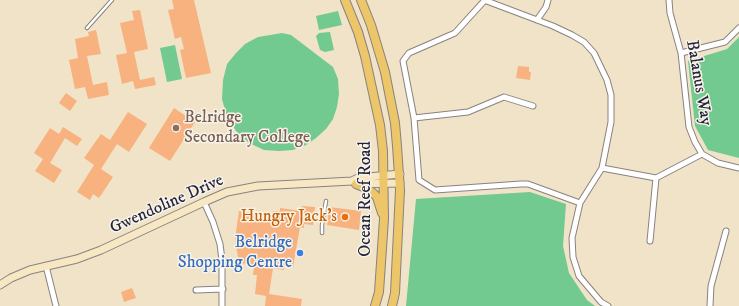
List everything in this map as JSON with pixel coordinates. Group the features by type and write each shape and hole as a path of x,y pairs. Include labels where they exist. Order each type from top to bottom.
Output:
{"main road":[{"name":"Ocean Reef Road","path":"345,0 358,32 370,77 380,125 384,179 384,219 379,292 375,306"},
{"name":"Ocean Reef Road","path":"361,0 371,25 385,72 394,123 400,174 395,293 392,306"},
{"path":"354,182 366,188 376,197 384,219"}],"street":[{"path":"580,203 528,184 435,190 419,180 414,118 403,61 409,53 455,33 485,0 553,26 572,35 584,42 594,54 601,65 607,80 610,95 611,122 602,168 580,203 572,238 572,257 579,276 601,302 608,306"},
{"path":"536,20 546,7 548,0"},
{"name":"Balanus Way","path":"669,0 670,13 681,53 689,127 702,154"},
{"path":"681,53 725,42 739,28"},
{"path":"414,118 468,112 504,97 533,106"},
{"path":"602,168 656,178 702,154 718,163 739,168"},
{"name":"Gwendoline Drive","path":"0,285 21,274 101,250 228,192 258,186 354,182 384,179 400,174"},
{"path":"650,241 656,178"},
{"name":"Gwendoline Drive","path":"384,179 400,183"},
{"path":"204,202 213,222 220,244 223,289 222,306"},
{"path":"710,306 711,286 726,231"},
{"path":"46,266 56,306"},
{"path":"196,290 223,289"}],"lane":[{"path":"87,28 112,0"},
{"path":"322,233 326,201"}],"green space":[{"path":"338,11 342,25 319,30 316,16"},
{"path":"330,32 334,50 325,52 320,50 316,36 319,33"},
{"path":"282,33 291,35 333,67 338,79 339,94 337,107 333,119 326,129 306,145 293,150 264,150 249,143 236,131 226,114 222,99 223,80 227,64 245,44 258,37"},
{"path":"739,37 739,158 708,150 695,126 688,61 727,49"},
{"path":"175,45 182,79 167,82 160,48"},
{"path":"530,192 566,204 563,246 569,273 587,300 595,306 406,306 416,199"}],"building":[{"path":"172,0 194,0 211,73 186,78 180,50 184,49 181,37 175,39 168,10 174,9"},
{"path":"140,10 148,49 134,52 140,80 154,77 156,85 135,89 133,81 122,84 116,55 127,53 120,23 134,20 132,11"},
{"path":"96,30 101,54 87,56 93,85 107,82 109,95 88,99 85,87 75,89 69,60 78,58 75,39 89,36 88,32"},
{"path":"518,66 529,67 529,72 531,72 530,80 516,78"},
{"path":"66,93 77,101 70,111 59,103"},
{"path":"174,108 195,122 170,161 149,148"},
{"path":"128,112 147,124 129,152 117,144 101,169 113,177 99,198 93,194 90,200 77,192 94,165 84,158 101,134 110,140"},
{"path":"63,127 82,139 77,146 65,138 50,163 62,170 54,183 35,171 43,159 34,153 50,128 59,134"},
{"path":"302,206 315,207 313,225 304,224 304,228 300,227 293,267 285,266 284,270 273,268 269,294 302,299 301,306 265,306 266,296 255,294 257,275 253,275 254,267 250,266 249,263 239,264 235,239 239,211 272,216 273,211 280,211 280,208 301,211"},
{"path":"329,207 361,211 359,230 327,225"},
{"path":"132,288 136,298 124,302 121,292"}],"place":[{"name":"Belridge Secondary College","path":"176,128"},
{"name":"Hungry Jack's","path":"345,217"},
{"name":"Belridge Shopping Centre","path":"300,253"}]}
